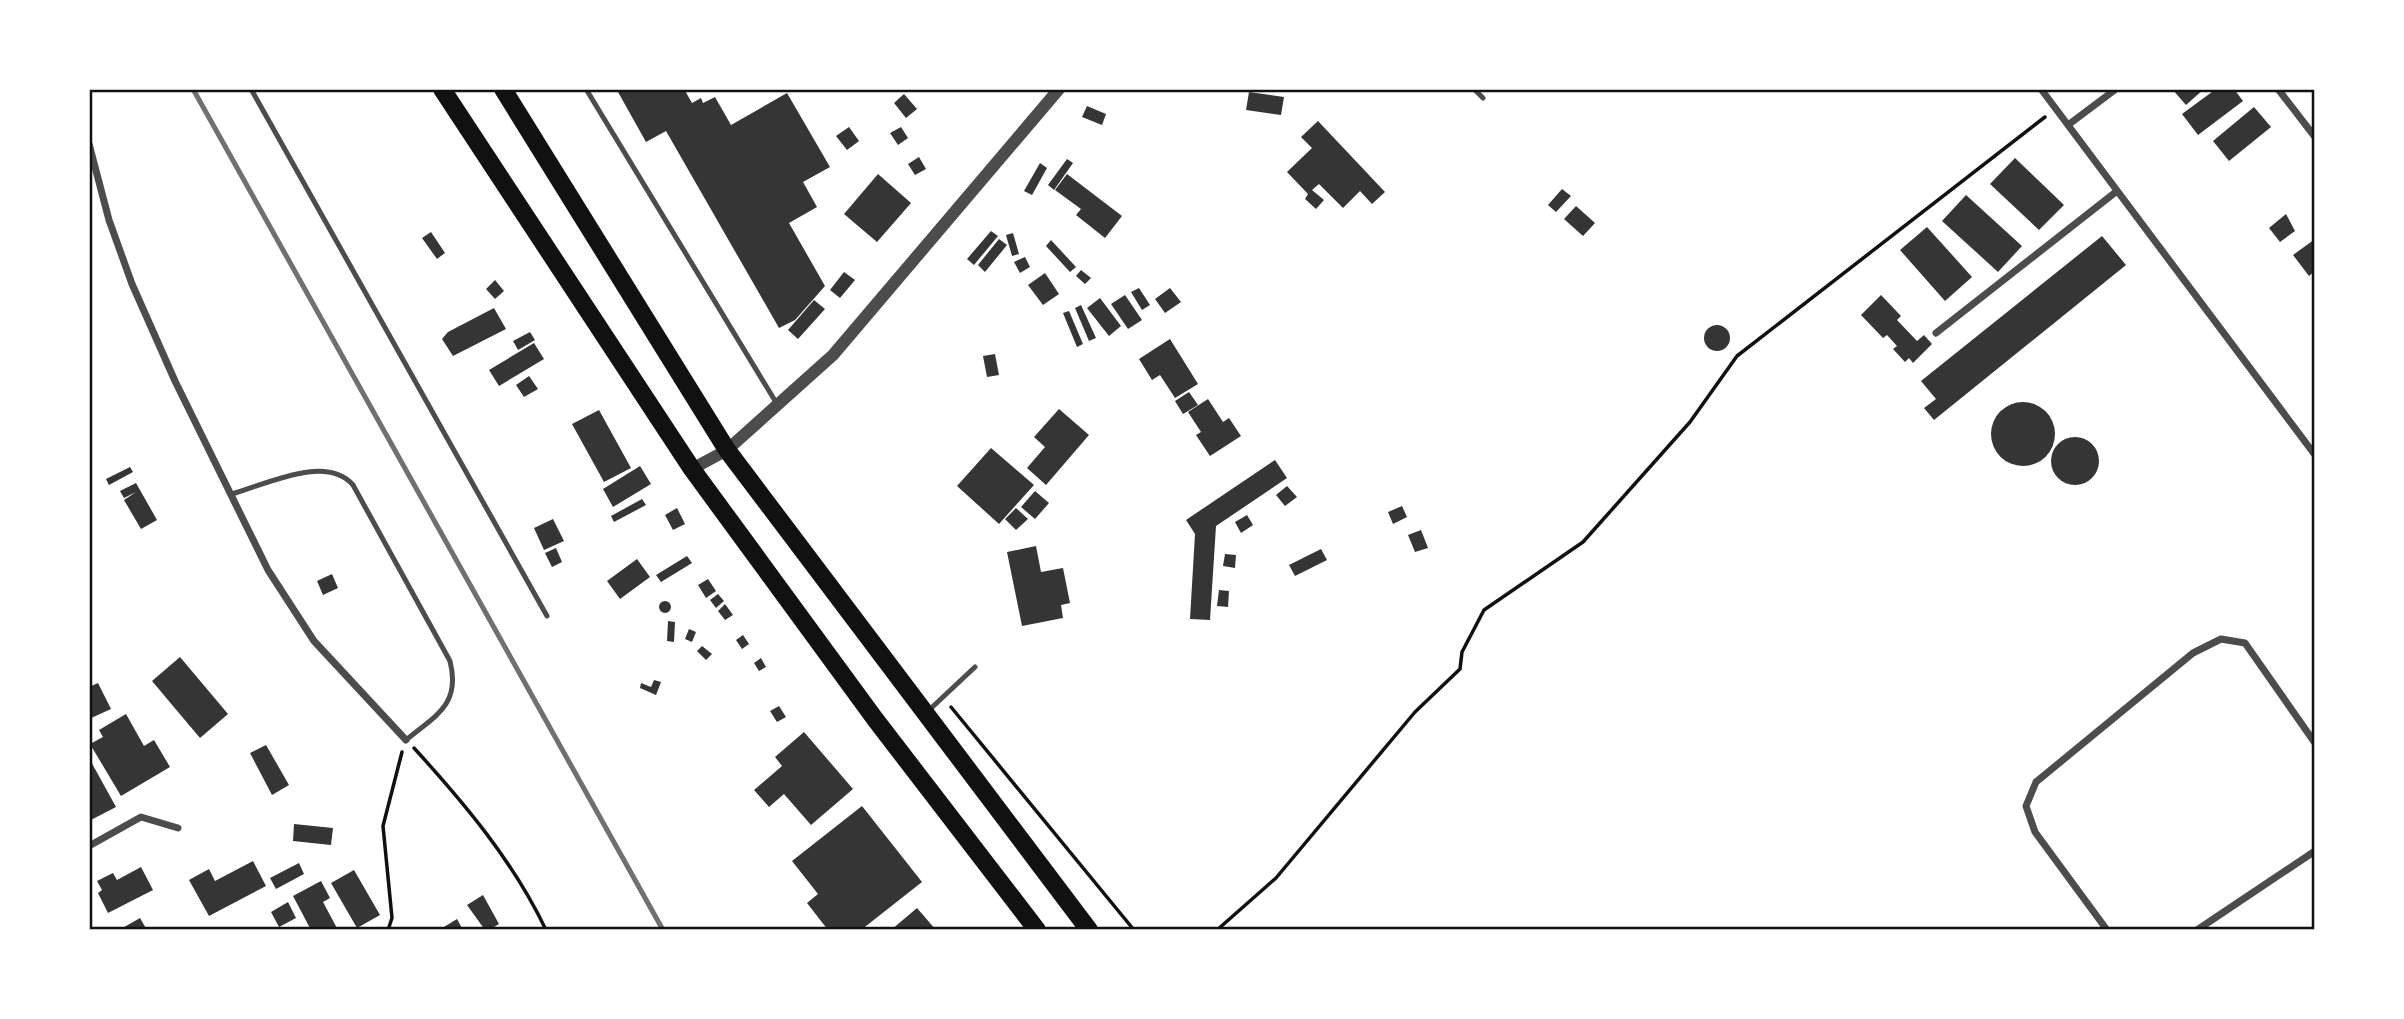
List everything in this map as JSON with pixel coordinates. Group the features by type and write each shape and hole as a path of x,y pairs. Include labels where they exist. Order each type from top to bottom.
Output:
{"highway":[{"path":"442,89 692,469 875,719 1037,930"},
{"path":"503,89 727,450 1088,930"}],"street":[{"path":"692,469 727,450 779,407 834,355 1059,89"},
{"path":"2041,89 2315,455"},
{"path":"2068,125 2116,89"},
{"path":"2278,89 2315,138"},
{"path":"89,144 109,220 132,284 175,381 268,570 314,640 406,740"},
{"path":"1936,333 2117,191"},
{"path":"2107,930 2035,832 2026,806 2036,782 2193,653 2221,639 2245,643 2315,743"},
{"path":"89,846 141,817 178,828"},
{"path":"2197,930 2315,851"}],"lane":[{"path":"251,89 547,616"},
{"path":"586,89 779,407"},
{"path":"1474,89 1483,98"},
{"path":"232,494 317,470 344,475 352,485 450,662 454,679 453,693 447,706 406,740"},
{"path":"924,714 975,667"}],"path":[{"path":"1217,930 1276,877 1415,712 1460,669 1462,652 1484,610 1583,542 1690,422 1737,356 2056,108"},
{"path":"943,697 1134,930"},
{"path":"388,930 392,918 383,826 394,774 406,740 471,811 530,896 546,930"}],"building":[{"path":"623,89 684,89 692,103 701,98 703,103 715,97 731,125 787,93 830,167 803,182 817,207 789,223 825,286 795,320 779,328 666,131 646,142 618,92"},
{"path":"2172,89 2204,89 2186,105"},
{"path":"2216,89 2234,89 2243,101 2198,135 2182,114"},
{"path":"1249,92 1284,97 1281,115 1246,110"},
{"path":"904,94 917,109 906,118 894,103"},
{"path":"1087,106 1106,114 1102,125 1082,117"},
{"path":"2254,107 2271,127 2229,161 2213,141"},
{"path":"1318,121 1385,192 1372,204 1360,191 1343,208 1319,184 1312,190 1324,200 1316,209 1305,199 1308,194 1287,172 1312,148 1301,137"},
{"path":"849,127 859,141 847,150 836,136"},
{"path":"901,127 908,138 898,145 890,133"},
{"path":"919,157 926,169 915,175 908,164"},
{"path":"2015,158 2064,205 2039,230 1990,184"},
{"path":"1067,159 1073,163 1054,190 1048,185"},
{"path":"1040,163 1047,168 1032,195 1024,191"},
{"path":"878,174 911,203 877,242 844,214"},
{"path":"1067,174 1122,216 1105,238 1076,215 1081,209 1055,190"},
{"path":"1562,189 1571,196 1556,212 1548,205"},
{"path":"1966,195 2022,246 1998,272 1942,221"},
{"path":"1576,206 1595,223 1583,236 1564,219"},
{"path":"2286,214 2295,231 2280,242 2269,228"},
{"path":"1927,227 1972,277 1945,301 1900,250"},
{"path":"991,231 998,236 974,265 967,259"},
{"path":"431,232 445,253 437,259 422,238"},
{"path":"1013,233 1019,254 1012,256 1006,235"},
{"path":"2102,236 2126,265 1934,420 1924,408 1936,399 1921,381"},
{"path":"999,239 1007,245 985,272 978,265"},
{"path":"2315,239 2315,271 2309,276 2293,255"},
{"path":"1051,240 1076,267 1070,272 1046,246"},
{"path":"1025,257 1030,267 1020,273 1014,262"},
{"path":"1081,270 1091,278 1085,284 1076,276"},
{"path":"844,272 855,280 840,298 830,290"},
{"path":"1045,273 1059,294 1043,305 1028,285"},
{"path":"495,280 504,291 495,299 486,289"},
{"path":"1139,288 1150,305 1142,310 1131,292"},
{"path":"1170,288 1181,302 1165,313 1155,299"},
{"path":"1125,295 1142,320 1128,329 1111,304"},
{"path":"1881,295 1901,316 1897,320 1917,341 1924,335 1932,344 1913,363 1909,358 1905,362 1893,349 1897,346 1887,335 1883,338 1861,315"},
{"path":"1100,298 1121,326 1109,336 1087,308"},
{"path":"814,300 825,309 798,339 788,330"},
{"path":"1081,305 1096,338 1089,341 1075,308"},
{"path":"494,308 506,329 453,356 442,339 448,332"},
{"path":"1069,311 1083,344 1077,347 1063,313"},
{"path":"1717,325 1726,329 1730,338 1726,347 1717,351 1708,347 1704,338 1708,329"},
{"path":"530,332 535,340 518,350 513,341"},
{"path":"1170,339 1198,384 1175,398 1160,375 1152,380 1139,359"},
{"path":"534,343 544,359 499,386 489,370"},
{"path":"995,354 999,375 987,377 983,356"},
{"path":"529,376 538,389 524,397 516,385"},
{"path":"1189,392 1198,405 1183,414 1175,401"},
{"path":"1208,399 1223,422 1229,418 1241,436 1210,456 1196,435 1201,432 1188,412"},
{"path":"2023,402 2041,408 2049,416 2055,434 2049,452 2041,460 2023,466 2005,460 1997,452 1991,434 1997,416 2005,408"},
{"path":"1059,409 1089,435 1046,485 1027,468 1045,447 1034,437"},
{"path":"599,410 631,468 604,482 572,424"},
{"path":"2075,437 2092,444 2099,461 2092,478 2075,485 2058,478 2051,461 2058,444"},
{"path":"991,448 1034,485 999,524 957,486"},
{"path":"1275,460 1287,478 1216,526 1210,620 1190,619 1195,534 1186,520"},
{"path":"640,466 651,484 613,507 603,489"},
{"path":"130,467 133,472 109,485 106,479"},
{"path":"136,483 157,520 141,529 124,500 136,492 124,498 120,491"},
{"path":"1287,486 1297,497 1285,506 1276,495"},
{"path":"1035,491 1049,503 1035,519 1021,507"},
{"path":"642,499 646,505 614,522 611,516"},
{"path":"1402,506 1407,517 1393,524 1388,512"},
{"path":"677,508 685,524 673,530 665,515"},
{"path":"1016,508 1028,519 1016,530 1005,519"},
{"path":"1247,515 1253,525 1241,533 1235,522"},
{"path":"553,519 564,541 544,550 534,528"},
{"path":"1421,530 1428,548 1415,552 1408,535"},
{"path":"1036,546 1041,572 1063,568 1070,603 1061,605 1063,618 1022,626 1007,552"},
{"path":"556,548 562,562 552,567 545,553"},
{"path":"1321,549 1327,560 1295,576 1289,565"},
{"path":"1225,554 1236,555 1235,568 1223,566"},
{"path":"687,556 692,563 661,582 656,575"},
{"path":"637,559 650,577 620,599 607,581"},
{"path":"332,574 338,588 323,595 317,581"},
{"path":"708,579 716,591 706,598 698,585"},
{"path":"1219,590 1229,591 1228,607 1217,606"},
{"path":"718,594 724,601 716,608 710,600"},
{"path":"665,601 671,607 665,613 659,607"},
{"path":"725,604 733,615 725,620 718,611"},
{"path":"668,621 675,622 674,642 667,641"},
{"path":"689,629 696,632 692,642 685,639"},
{"path":"743,635 749,644 742,649 736,640"},
{"path":"702,646 712,654 706,660 697,651"},
{"path":"180,657 228,714 200,738 152,681"},
{"path":"761,658 766,667 759,671 754,663"},
{"path":"654,680 661,682 656,695 640,688 641,683 651,687"},
{"path":"98,683 111,709 89,719 89,687"},
{"path":"779,706 786,717 777,722 770,711"},
{"path":"126,714 144,746 154,740 170,767 121,796 90,744 103,737 99,730"},
{"path":"804,732 853,789 811,825 784,794 769,807 754,790 782,766 775,757"},
{"path":"266,745 289,785 272,795 250,753"},
{"path":"89,758 116,807 89,821"},
{"path":"862,806 922,882 861,930 828,930 807,903 818,894 792,861"},
{"path":"294,824 333,828 331,845 293,841"},
{"path":"253,861 266,886 209,916 189,880 209,869 215,881"},
{"path":"299,863 304,874 276,889 270,878"},
{"path":"141,867 153,890 108,913 98,893 102,890 97,881 113,873 117,880"},
{"path":"354,870 380,915 357,928 331,883"},
{"path":"321,881 330,898 323,902 338,930 311,930 293,896"},
{"path":"483,895 499,924 489,930 485,930 467,905"},
{"path":"288,902 296,918 279,927 271,912"},
{"path":"917,908 936,930 891,930"},
{"path":"140,918 147,930 119,930"},
{"path":"457,919 463,930 439,930"}],"railway":[{"path":"193,89 663,930"}]}
